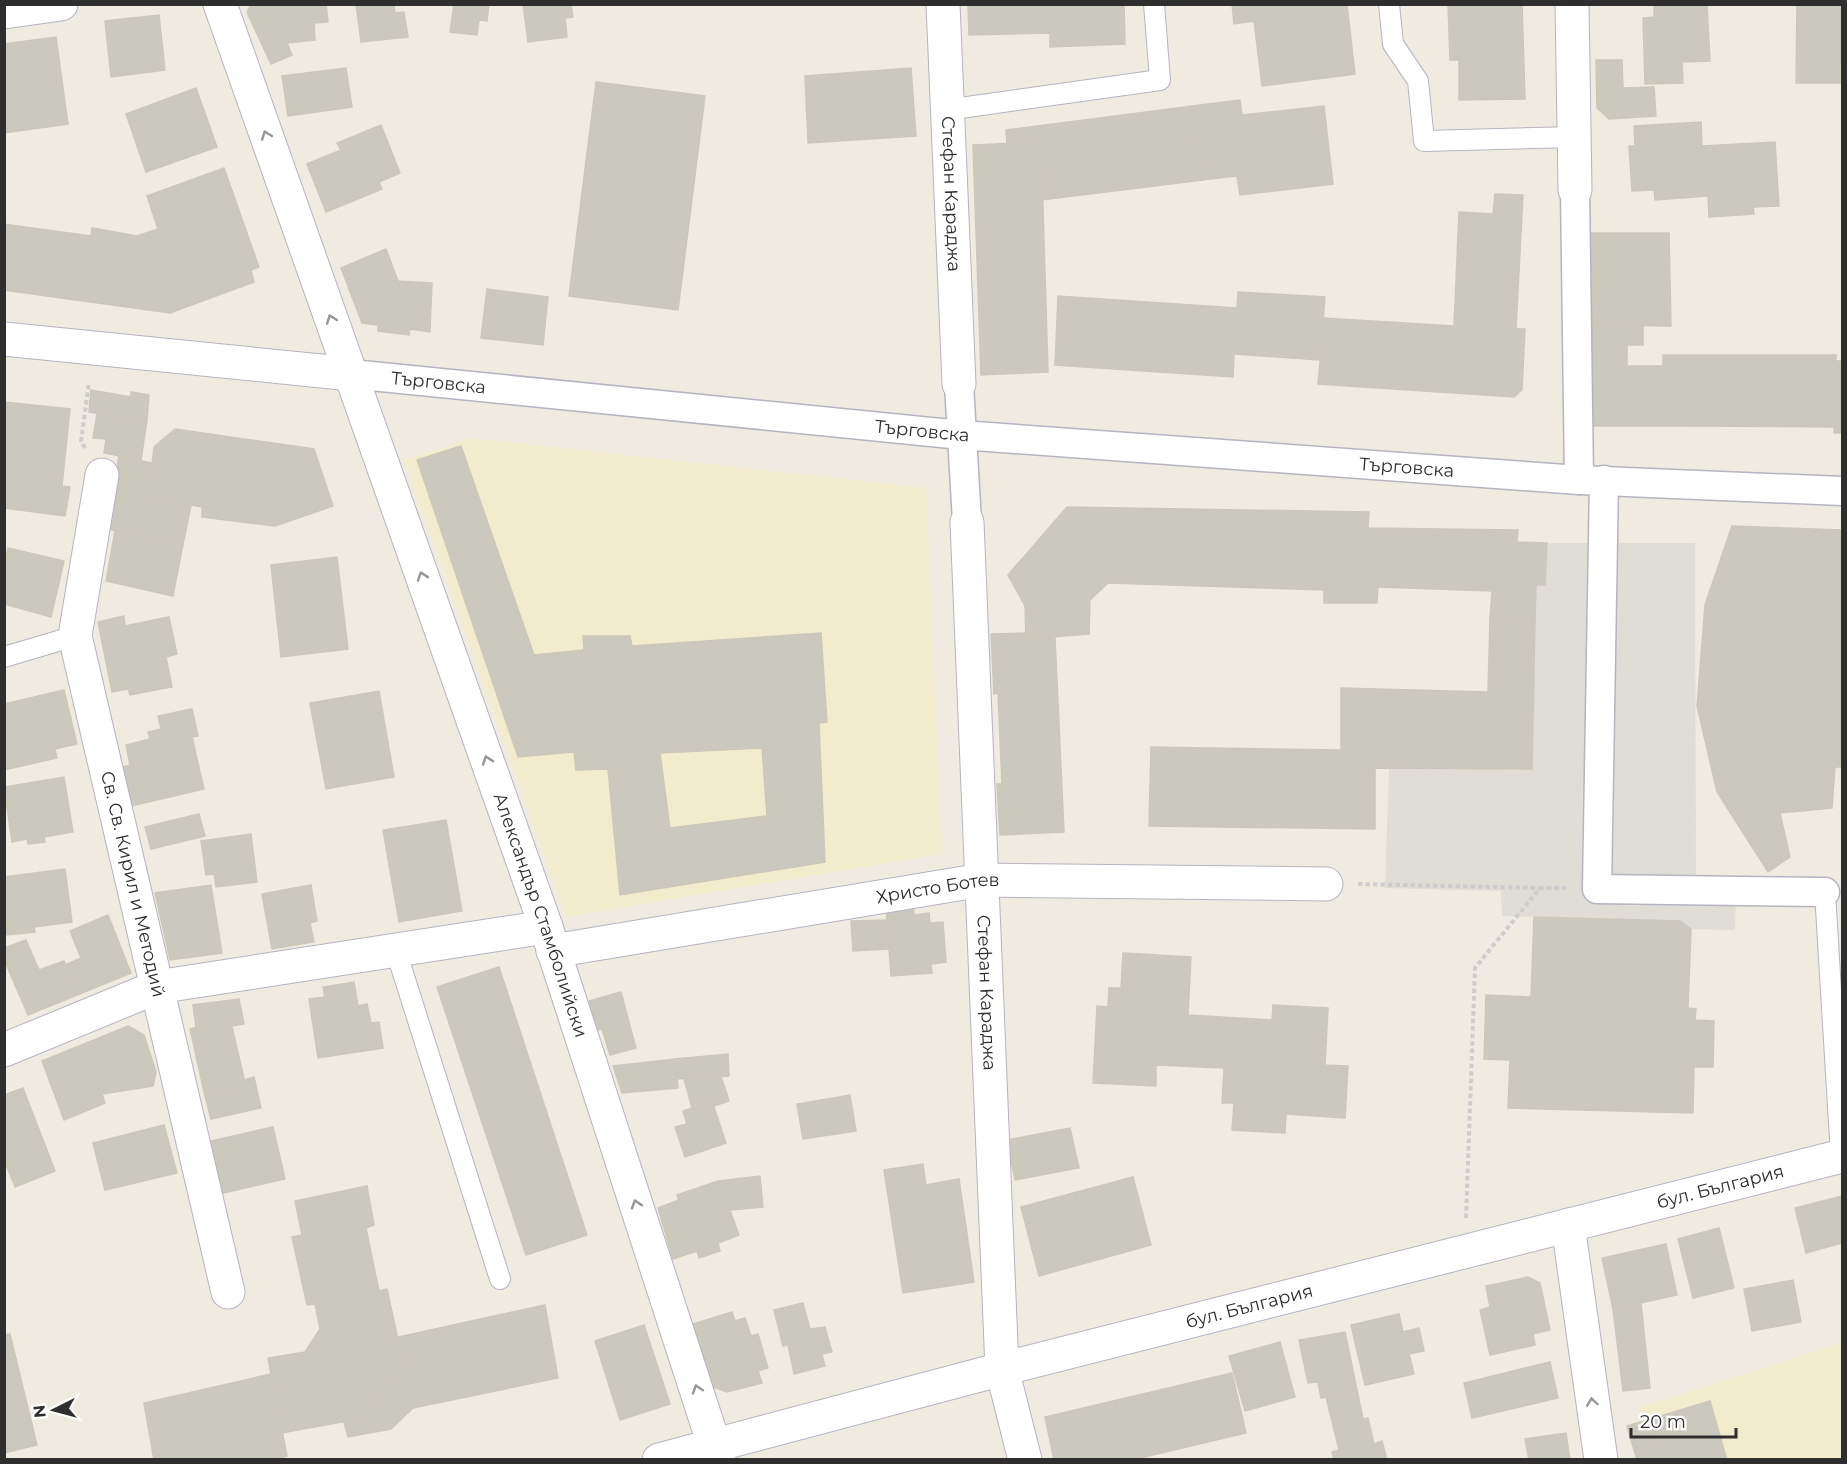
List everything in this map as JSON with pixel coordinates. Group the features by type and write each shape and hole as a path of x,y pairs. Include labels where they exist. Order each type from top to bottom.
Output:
{"street":[{"path":"4,12 61,4"},
{"name":"Александър Стамболийски","path":"219,4 550,939 717,1452"},
{"name":"Стефан Караджа","path":"943,4 960,384"},
{"path":"1572,4 1575,190 1592,480 1597,889 1826,892"},
{"name":"Търговска","path":"4,339 961,435 1592,480 1842,491"},
{"path":"960,384 967,522"},
{"name":"Св. Св. Кирил и Методий","path":"102,475 75,636 228,1292"},
{"name":"Стефан Караджа","path":"967,522 1002,1369 1025,1460"},
{"name":"Христо Ботев","path":"158,987 396,951 550,939 982,880 1326,884"},
{"path":"4,1050 158,987"},
{"name":"бул. България","path":"659,1460 717,1452 1002,1369 1842,1156"},
{"path":"1568,1225 1601,1460"}],"lane":[{"path":"946,110 1160,80 1154,4"},
{"path":"1389,4 1393,44 1418,81 1424,141 1574,136"},
{"path":"4,657 75,636"},
{"path":"1826,892 1838,1037 1842,1156"},
{"path":"396,951 500,1279"}],"path":[{"path":"93,348 81,441 102,475"},
{"path":"1326,884 1597,889"},
{"path":"1466,1218 1475,969 1540,888"}],"shaded area":[{"path":"471,438 926,488 942,854 566,917 404,460"},
{"path":"1547,543 1695,543 1696,885 1736,891 1735,930 1691,929 1680,921 1502,916 1501,891 1385,888 1389,768 1531,769 1536,585 1545,585"},
{"path":"1842,1343 1842,1459 1656,1459 1640,1407"}],"building":[{"path":"251,4 326,4 328,22 314,23 315,40 287,43 292,55 271,64 247,12"},
{"path":"356,4 394,4 395,13 404,12 408,37 361,42"},
{"path":"454,4 489,4 487,21 479,20 477,35 450,32"},
{"path":"523,4 571,4 573,17 565,18 567,37 528,42"},
{"path":"968,4 1124,4 1125,44 1050,47 1050,33 969,35"},
{"path":"1232,4 1347,4 1355,74 1262,86 1254,21 1234,24"},
{"path":"1448,4 1522,4 1525,99 1459,100 1459,60 1450,60"},
{"path":"1654,4 1707,4 1710,61 1682,62 1683,83 1645,84 1643,18 1654,17"},
{"path":"1797,4 1842,4 1840,83 1796,83"},
{"path":"159,15 165,70 111,77 105,21"},
{"path":"56,37 68,124 4,133 4,44"},
{"path":"1596,60 1622,60 1623,88 1654,87 1656,116 1609,119 1597,108"},
{"path":"346,68 352,107 288,116 282,76"},
{"path":"911,68 916,136 808,143 805,76"},
{"path":"596,82 705,96 678,310 569,296"},
{"path":"196,88 217,147 146,172 126,114"},
{"path":"1240,100 1242,115 1324,106 1333,184 1240,195 1237,176 1202,180 1192,106"},
{"path":"1192,106 1202,180 1042,200 1041,142 1007,144 1006,130"},
{"path":"1701,122 1702,146 1775,142 1779,206 1753,207 1754,214 1709,217 1708,196 1655,200 1654,190 1632,191 1629,146 1635,146 1634,126"},
{"path":"381,125 400,173 379,182 382,189 326,212 307,164 341,150 337,143"},
{"path":"1041,142 1048,372 981,375 973,145"},
{"path":"224,168 259,267 251,270 254,282 170,313 4,290 4,224 91,236 92,228 137,236 158,229 147,196"},
{"path":"1495,194 1523,195 1516,329 1525,329 1522,390 1514,397 1318,384 1324,318 1454,326 1459,212 1493,214"},
{"path":"1591,233 1669,233 1671,326 1592,325"},
{"path":"386,249 398,281 432,283 430,332 410,329 409,335 378,331 378,325 362,323 341,268"},
{"path":"487,289 548,297 543,345 481,338"},
{"path":"1238,292 1325,297 1320,360 1234,354 1233,377 1055,365 1058,296 1237,308"},
{"path":"1592,325 1643,326 1643,345 1627,345 1627,366 1663,366 1663,355 1691,355 1691,426 1591,426"},
{"path":"1691,355 1836,355 1834,427 1691,426"},
{"path":"1835,361 1842,361 1842,433 1834,433"},
{"path":"91,390 131,397 131,392 149,395 147,420 89,412"},
{"path":"4,402 70,409 62,486 70,487 65,516 4,508"},
{"path":"97,413 147,420 141,460 104,453 106,439 93,438"},
{"path":"175,429 314,449 333,506 275,526 202,517 202,507 148,497 154,447"},
{"path":"461,446 534,655 584,650 583,636 630,636 632,646 821,633 827,722 819,723 825,862 620,895 608,769 576,770 574,752 518,757 417,460","holes":["762,748 767,816 670,828 660,753"]},
{"path":"119,456 152,463 148,497 191,506 183,544 107,529"},
{"path":"1067,507 1369,512 1368,528 1518,530 1517,542 1547,543 1545,585 1536,585 1535,621 1490,619 1492,591 1378,587 1377,603 1324,603 1324,590 1108,583 1090,600 1089,634 1026,639 1025,606 1008,575"},
{"path":"1732,526 1842,530 1842,767 1835,767 1832,808 1780,813 1790,857 1768,872 1717,792 1697,706 1705,605"},
{"path":"115,531 183,544 173,596 106,581"},
{"path":"8,548 64,561 51,617 4,604 4,564"},
{"path":"337,557 348,649 281,657 271,565"},
{"path":"124,616 125,626 169,617 177,654 166,657 172,687 130,695 128,689 112,692 98,622"},
{"path":"1490,619 1535,621 1532,769 1375,768 1375,829 1149,826 1151,747 1341,750 1341,688 1488,692"},
{"path":"1026,633 1026,639 1055,638 1064,832 1000,835 997,784 1002,784 998,693 994,694 991,634"},
{"path":"64,690 77,744 55,749 57,758 4,770 4,704"},
{"path":"379,691 394,777 326,789 310,703"},
{"path":"192,709 198,736 192,737 204,789 131,806 122,767 130,765 126,745 150,739 148,732 161,729 158,716"},
{"path":"64,777 73,832 44,837 45,842 28,844 27,839 12,842 4,787"},
{"path":"199,814 205,836 151,849 145,827"},
{"path":"446,820 462,911 399,922 383,830"},
{"path":"251,834 257,882 216,887 214,874 206,875 201,841"},
{"path":"65,869 72,922 34,927 35,932 6,935 4,877"},
{"path":"211,885 222,953 170,960 155,893"},
{"path":"311,885 317,921 310,923 314,942 272,949 262,894"},
{"path":"913,905 914,915 929,913 930,923 943,922 946,962 931,964 932,973 891,976 886,907"},
{"path":"108,915 131,973 77,995 65,965 81,958 70,931"},
{"path":"1534,917 1680,921 1691,929 1688,1008 1696,1009 1695,1020 1714,1021 1713,1067 1694,1067 1693,1113 1508,1108 1510,1060 1484,1059 1486,995 1531,997"},
{"path":"886,920 889,949 853,951 851,921"},
{"path":"26,940 39,970 64,961 77,995 28,1015 4,959 4,948"},
{"path":"1123,953 1191,957 1188,1015 1272,1020 1273,1005 1328,1008 1325,1065 1348,1066 1345,1118 1286,1114 1285,1133 1232,1130 1234,1103 1222,1103 1224,1068 1156,1065 1156,1086 1093,1083 1097,1006 1108,1007 1109,988 1121,988"},
{"path":"499,967 587,1235 526,1255 437,987"},
{"path":"354,982 358,1006 367,1004 371,1023 379,1022 383,1048 318,1058 309,999 325,997 323,987"},
{"path":"621,992 636,1048 610,1055 602,1029 598,1030 589,1001"},
{"path":"239,999 244,1024 232,1026 230,1018 196,1027 193,1005"},
{"path":"230,1018 246,1087 205,1096 190,1029"},
{"path":"128,1026 144,1035 156,1072 153,1086 102,1094 105,1103 64,1120 42,1061"},
{"path":"728,1054 729,1076 677,1079 675,1059"},
{"path":"675,1059 678,1088 622,1093 613,1066"},
{"path":"721,1076 729,1101 714,1106 712,1101 692,1108 684,1079"},
{"path":"254,1077 261,1108 211,1119 205,1096 246,1087 244,1080"},
{"path":"23,1088 55,1171 15,1187 4,1159 4,1095"},
{"path":"850,1095 856,1131 803,1139 797,1104"},
{"path":"712,1101 726,1143 685,1157 675,1127 687,1124 683,1111"},
{"path":"164,1125 177,1173 105,1190 93,1143"},
{"path":"273,1127 285,1179 223,1193 211,1141"},
{"path":"1070,1128 1079,1168 1015,1180 1007,1140"},
{"path":"923,1164 926,1185 959,1179 974,1282 903,1293 884,1170"},
{"path":"760,1176 763,1207 730,1210 739,1235 718,1243 720,1251 699,1258 697,1251 673,1259 658,1208 679,1200 677,1195 718,1181"},
{"path":"1133,1177 1151,1245 1039,1276 1021,1207"},
{"path":"367,1186 374,1225 366,1228 379,1291 387,1289 404,1367 393,1370 369,1408 370,1417 282,1433 268,1358 305,1352 320,1329 315,1304 307,1305 292,1237 302,1235 295,1201"},
{"path":"1842,1196 1842,1243 1806,1253 1795,1208"},
{"path":"1719,1228 1734,1288 1693,1298 1678,1239"},
{"path":"1666,1244 1677,1295 1613,1309 1602,1258"},
{"path":"1528,1277 1540,1283 1550,1330 1533,1334 1535,1345 1490,1355 1480,1310 1490,1307 1486,1286"},
{"path":"1793,1280 1801,1322 1752,1331 1744,1289"},
{"path":"803,1303 810,1329 825,1327 832,1352 822,1354 825,1366 794,1374 788,1345 783,1346 774,1310"},
{"path":"1641,1303 1650,1388 1623,1391 1613,1309"},
{"path":"545,1305 558,1378 413,1408 391,1429 348,1437 344,1422 370,1417 369,1408 393,1370 404,1367 398,1337"},
{"path":"732,1312 735,1321 745,1318 751,1336 758,1334 768,1368 758,1371 762,1383 727,1392 713,1387 693,1324"},
{"path":"1399,1314 1403,1332 1419,1328 1424,1351 1409,1354 1414,1374 1365,1385 1351,1325"},
{"path":"644,1325 670,1404 620,1420 595,1341"},
{"path":"1345,1332 1357,1390 1321,1398 1318,1382 1308,1383 1299,1340"},
{"path":"10,1334 37,1445 4,1453 4,1335"},
{"path":"1280,1342 1295,1397 1245,1411 1229,1356"},
{"path":"1550,1362 1558,1398 1472,1418 1464,1383"},
{"path":"1232,1373 1246,1433 1132,1460 1054,1460 1045,1417"},
{"path":"271,1374 287,1456 272,1460 154,1460 144,1403"},
{"path":"1357,1390 1363,1419 1368,1418 1374,1444 1382,1441 1387,1460 1334,1460 1332,1452 1339,1450 1326,1397"},
{"path":"1710,1401 1727,1460 1656,1460 1644,1421"},
{"path":"1644,1421 1656,1460 1637,1460 1627,1426"},
{"path":"1566,1433 1570,1460 1529,1460 1525,1439"}]}
